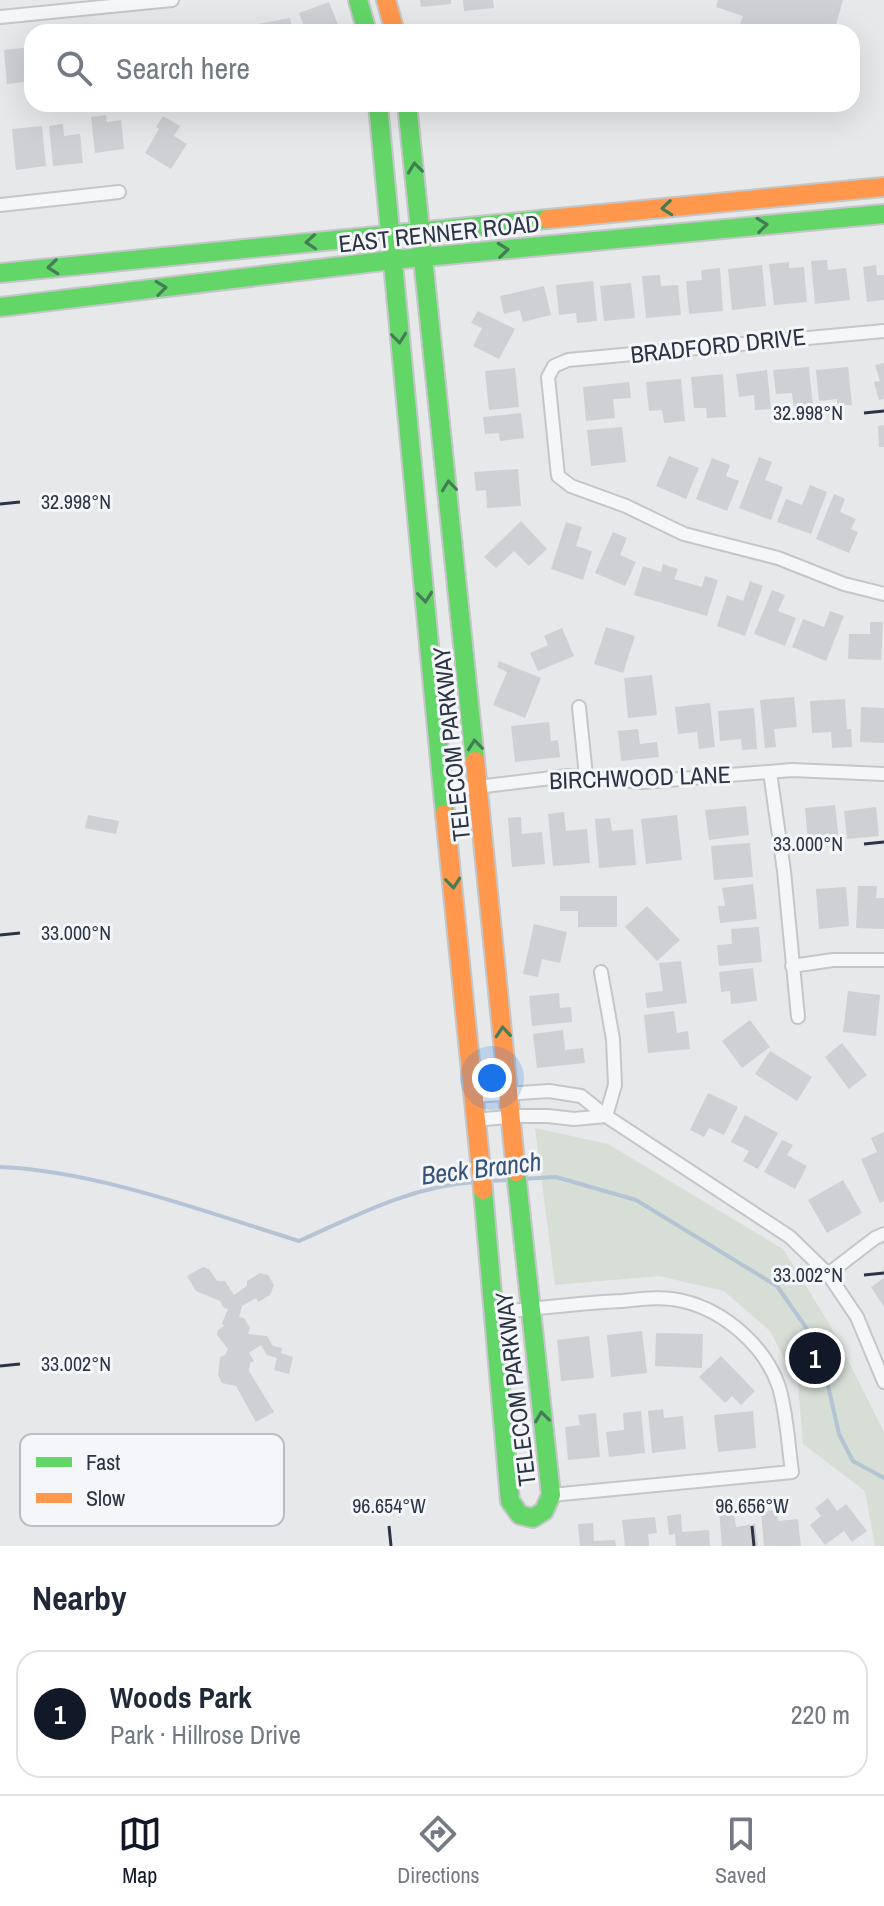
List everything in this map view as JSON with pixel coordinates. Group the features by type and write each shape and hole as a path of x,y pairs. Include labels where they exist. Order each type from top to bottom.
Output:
{"street":[{"path":"0,17 172,0"},
{"path":"358,0 365,24"},
{"path":"386,0 393,24"},
{"name":"TELECOM PARKWAY","path":"379,112 472,1096 487,1225 510,1501 522,1517 533,1519 544,1514 550,1506 551,1495 529,1309 479,787 408,112"},
{"name":"EAST RENNER ROAD","path":"0,273 884,187"},
{"path":"0,205 119,192"},
{"name":"EAST RENNER ROAD","path":"0,307 392,260 884,214"},
{"name":"BRADFORD DRIVE","path":"884,331 568,360 554,366 548,377 558,476 571,486 626,506 684,534 778,558 844,584 884,594"},
{"path":"579,707 586,776"},
{"name":"BIRCHWOOD LANE","path":"444,791 586,776 643,782 826,770 884,774"},
{"path":"770,772 784,871 798,1017"},
{"path":"792,966 833,960 884,960"},
{"path":"601,972 613,1039 615,1085 606,1116"},
{"path":"472,1096 549,1091 581,1096 606,1116 790,1237 828,1274 857,1317 884,1382"},
{"path":"565,1118 568,1094"},
{"path":"475,1120 606,1116"},
{"path":"828,1274 884,1234"},
{"path":"494,1313 660,1299 681,1300 721,1317 755,1346 778,1385 784,1407 792,1472 551,1495"}],"shaded area":[{"path":"535,1128 608,1144 783,1249 830,1325 884,1432 884,1546 875,1546 865,1491 803,1444 798,1385 770,1331 724,1291 659,1276 555,1285"}],"building":[{"path":"420,0 451,0 451,4 421,7"},
{"path":"463,0 493,0 494,8 464,11"},
{"path":"718,0 843,0 836,24 740,24 743,16 716,7"},
{"path":"329,2 338,24 303,24 299,13"},
{"path":"290,18 291,24 258,24"},
{"path":"24,48 24,82 7,84 4,50"},
{"path":"106,115 107,122 121,120 124,149 95,153 91,117"},
{"path":"163,116 180,126 174,136 187,144 171,169 145,153"},
{"path":"63,124 64,136 80,134 83,163 53,166 49,126"},
{"path":"42,126 46,166 16,170 12,129"},
{"path":"827,260 828,270 846,268 850,300 815,304 811,261"},
{"path":"789,262 789,268 804,267 807,302 774,305 769,264"},
{"path":"762,265 766,306 732,310 728,269"},
{"path":"876,265 877,275 884,275 884,300 867,302 863,267"},
{"path":"720,268 723,311 689,314 686,281 702,280 701,270"},
{"path":"660,275 661,286 678,285 681,315 646,318 642,276"},
{"path":"593,281 597,321 577,323 576,313 559,315 556,285"},
{"path":"631,283 635,318 604,321 600,286"},
{"path":"544,286 551,315 523,322 520,310 504,314 500,296"},
{"path":"478,311 515,329 499,359 473,346 482,328 471,323"},
{"path":"884,363 884,399 879,400 874,382 880,381 875,365"},
{"path":"809,367 813,408 794,410 792,393 776,394 773,370"},
{"path":"848,367 852,405 837,406 837,399 819,401 816,370"},
{"path":"515,368 519,407 489,410 485,371"},
{"path":"767,370 771,409 755,410 754,395 739,397 736,374"},
{"path":"723,374 726,417 707,418 706,408 694,408 691,377"},
{"path":"681,379 685,421 664,423 662,410 649,411 646,382"},
{"path":"629,382 631,398 613,399 615,418 586,421 583,387"},
{"path":"521,413 524,438 500,441 499,433 485,434 483,417"},
{"path":"884,425 884,447 879,447 878,426"},
{"path":"622,427 626,462 591,466 587,430"},
{"path":"669,456 699,468 686,499 656,486"},
{"path":"759,457 772,462 765,480 783,487 771,520 739,508"},
{"path":"712,458 730,465 726,476 739,481 727,511 696,499"},
{"path":"518,469 521,506 487,508 486,490 476,491 474,472"},
{"path":"810,485 827,492 811,534 777,522 786,499 802,505"},
{"path":"834,494 845,499 840,512 856,519 851,529 858,532 849,553 816,539"},
{"path":"521,521 547,549 529,566 514,551 496,568 484,557"},
{"path":"566,522 582,527 576,546 592,551 583,580 551,569"},
{"path":"613,532 627,538 620,555 636,562 625,586 595,573"},
{"path":"663,564 678,569 674,579 702,587 705,576 718,580 707,616 634,595 643,566 661,572"},
{"path":"750,581 763,586 745,636 717,626 727,595 743,601"},
{"path":"772,590 785,595 778,611 796,618 785,646 754,634"},
{"path":"830,611 844,616 826,661 792,647 803,619 824,627"},
{"path":"870,622 883,622 881,660 848,659 849,634 870,634"},
{"path":"606,627 635,636 623,673 594,664"},
{"path":"562,628 574,656 538,671 530,653 548,645 544,636"},
{"path":"499,661 541,678 525,718 493,705 507,672 497,667"},
{"path":"652,675 657,715 628,718 624,678"},
{"path":"794,697 797,727 774,729 776,747 765,748 760,700"},
{"path":"845,699 852,747 832,748 831,732 812,733 810,701"},
{"path":"710,703 715,747 699,749 697,732 678,734 675,707"},
{"path":"861,707 884,708 884,743 860,742"},
{"path":"754,708 757,749 742,750 741,739 720,741 718,711"},
{"path":"549,722 551,741 558,740 560,757 515,762 511,726"},
{"path":"638,729 640,744 657,742 659,757 621,761 618,731"},
{"path":"835,805 839,839 808,842 805,808"},
{"path":"746,806 749,835 709,840 705,810"},
{"path":"876,807 879,836 847,839 844,811"},
{"path":"564,812 566,831 587,829 590,863 553,866 548,814"},
{"path":"88,815 119,821 116,834 85,828"},
{"path":"677,815 682,860 646,864 641,819"},
{"path":"521,817 522,834 542,832 545,864 512,867 508,818"},
{"path":"610,818 612,831 633,829 636,865 599,868 595,819"},
{"path":"750,843 753,877 714,880 711,846"},
{"path":"753,884 757,919 720,923 718,906 725,906 722,888"},
{"path":"858,886 877,886 876,898 884,898 884,929 856,928"},
{"path":"846,887 849,926 819,929 816,889"},
{"path":"560,896 617,896 617,927 578,927 578,911 560,911"},
{"path":"647,906 680,940 657,961 625,927"},
{"path":"534,924 567,932 560,963 542,959 538,977 523,974"},
{"path":"759,927 762,962 719,966 717,945 732,944 731,929"},
{"path":"681,961 687,1003 647,1008 645,993 663,991 659,963"},
{"path":"753,968 757,1001 731,1004 730,991 721,992 719,972"},
{"path":"848,991 880,995 876,1036 843,1032"},
{"path":"559,993 560,1008 571,1007 572,1022 532,1026 529,996"},
{"path":"674,1011 677,1033 688,1031 690,1049 648,1053 644,1015"},
{"path":"750,1020 770,1047 742,1068 722,1041"},
{"path":"563,1030 565,1050 583,1048 585,1063 537,1068 533,1034"},
{"path":"842,1043 867,1075 849,1089 825,1057"},
{"path":"770,1051 812,1077 797,1101 755,1074"},
{"path":"708,1093 738,1107 724,1135 709,1128 704,1137 690,1130"},
{"path":"745,1115 778,1133 758,1169 743,1161 749,1151 731,1142"},
{"path":"884,1132 884,1201 880,1203 861,1159 877,1152 871,1138"},
{"path":"782,1140 793,1145 787,1155 807,1166 795,1189 764,1172"},
{"path":"843,1180 862,1213 827,1233 808,1200"},
{"path":"203,1267 209,1269 217,1281 225,1281 234,1295 260,1273 268,1275 274,1285 270,1295 242,1306 239,1317 244,1318 250,1328 248,1334 267,1336 273,1346 282,1348 281,1353 293,1357 289,1374 274,1370 277,1358 267,1355 261,1345 249,1353 254,1361 250,1363 249,1371 274,1412 256,1422 236,1386 222,1383 218,1375 220,1357 228,1349 217,1335 224,1326 222,1323 228,1309 220,1301 196,1291 187,1276"},
{"path":"884,1278 884,1307 871,1287"},
{"path":"642,1331 647,1373 611,1377 607,1335"},
{"path":"656,1333 703,1334 702,1368 655,1366"},
{"path":"589,1336 594,1378 561,1381 557,1340"},
{"path":"721,1356 755,1391 741,1405 732,1396 725,1403 699,1377"},
{"path":"663,1409 664,1418 683,1416 686,1449 652,1453 648,1411"},
{"path":"641,1411 645,1453 609,1457 606,1432 624,1430 623,1413"},
{"path":"753,1411 756,1448 718,1452 714,1415"},
{"path":"596,1413 600,1457 568,1460 565,1427 580,1425 578,1415"},
{"path":"828,1498 837,1511 846,1504 867,1531 852,1542 844,1531 825,1545 810,1525 821,1516 815,1508"},
{"path":"733,1509 736,1527 755,1524 758,1546 722,1546 719,1511"},
{"path":"777,1510 778,1521 798,1519 801,1546 764,1546 761,1511"},
{"path":"681,1514 682,1532 709,1530 710,1546 676,1546 675,1534 669,1535 667,1516"},
{"path":"655,1517 657,1533 648,1534 649,1546 625,1546 622,1520"},
{"path":"593,1523 594,1541 615,1540 616,1546 580,1546 578,1524"}],"waterway":[{"name":"Beck Branch","path":"0,1167 75,1176 113,1185 299,1241 407,1196 429,1189 475,1182"},
{"name":"Beck Branch","path":"520,1179 556,1177 636,1200 777,1286 819,1346 839,1434 853,1461 884,1478"},
{"name":"Beck Branch","path":"488,1181 511,1180"}],"traffic: fast":[{"path":"358,0 365,24"},
{"path":"379,112 445,814"},
{"path":"408,112 475,761"},
{"path":"0,307 392,260 884,214"},
{"path":"0,273 548,219"},
{"path":"483,1190 510,1501 520,1515 533,1518 544,1511 551,1495 516,1172"}],"traffic: slow":[{"path":"386,0 393,24"},
{"path":"548,219 884,187"},
{"path":"475,761 516,1172"},
{"path":"445,814 483,1190"}],"place":[{"name":"Woods Park","path":"815,1358"}]}
